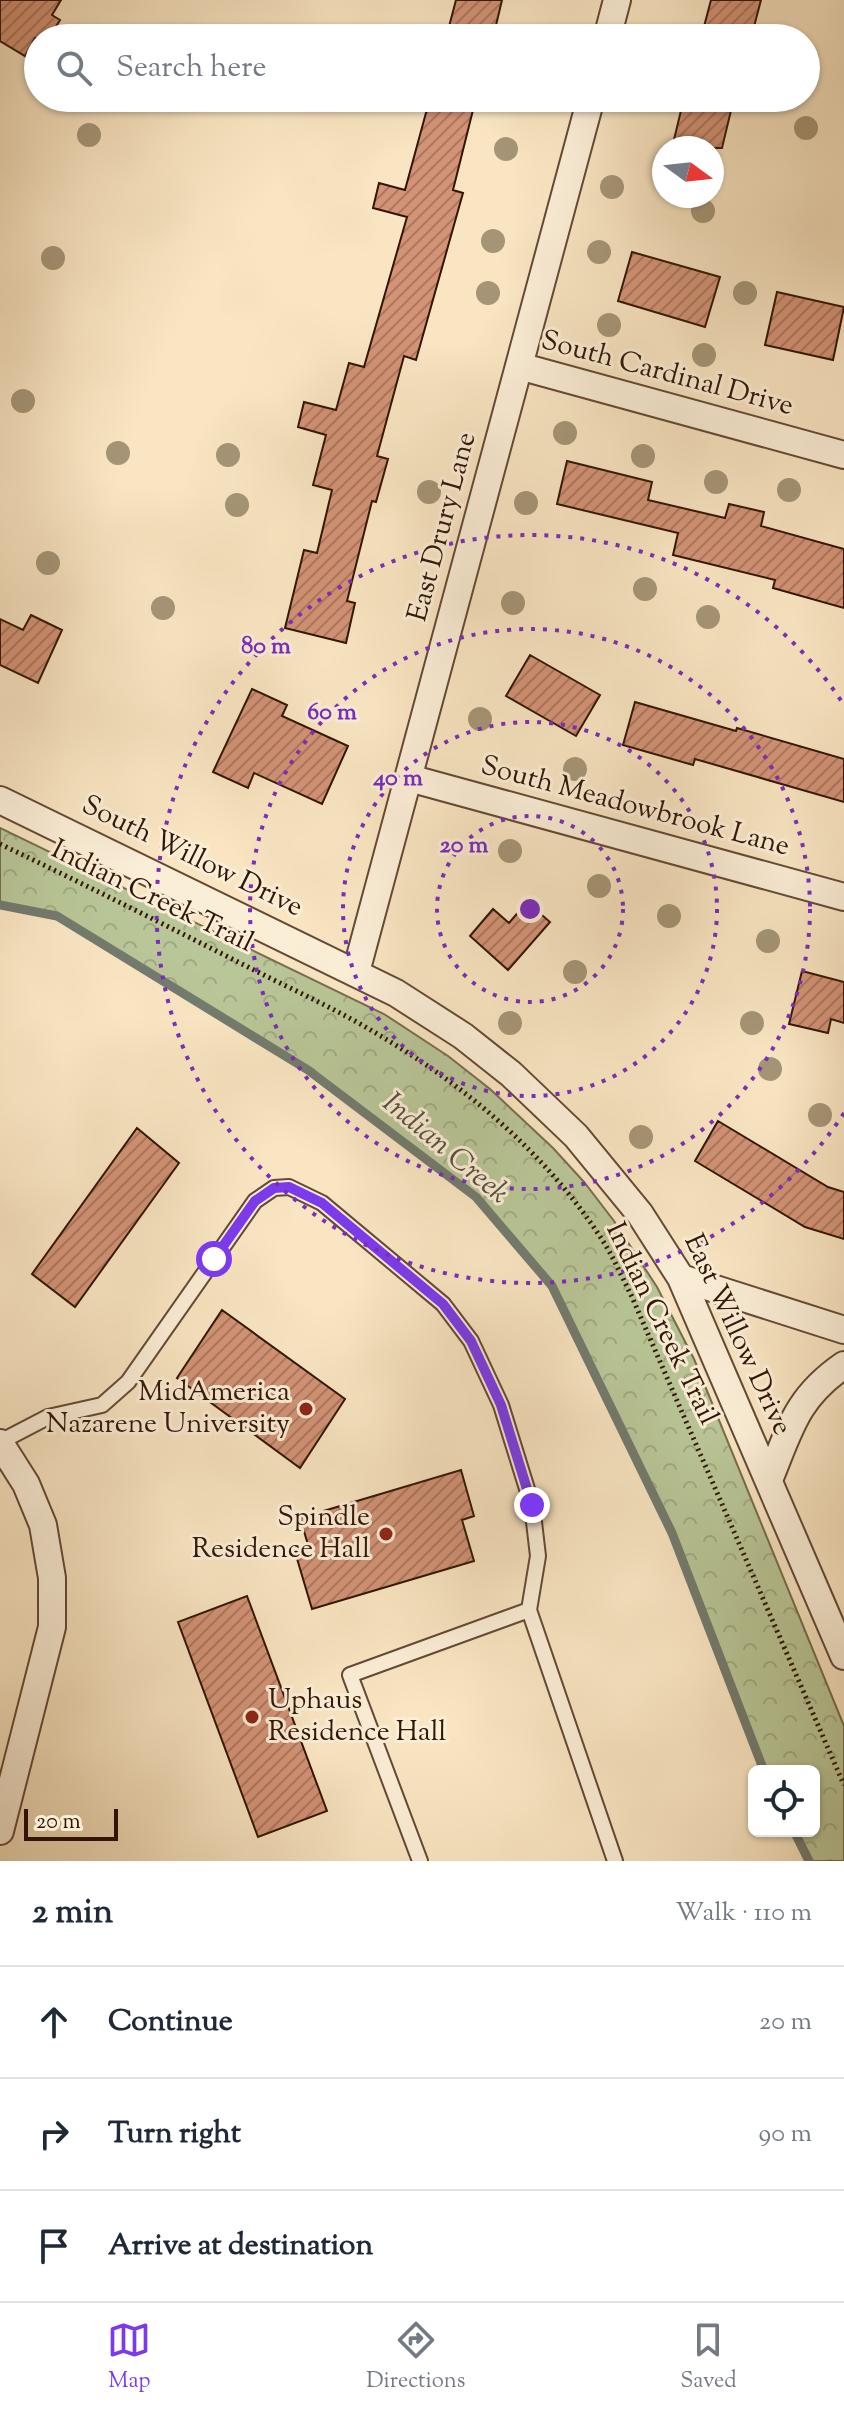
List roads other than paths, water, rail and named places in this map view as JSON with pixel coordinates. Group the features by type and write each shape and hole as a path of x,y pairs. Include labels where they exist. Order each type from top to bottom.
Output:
{"street":[{"path":"611,24 617,0"},
{"name":"East Drury Lane","path":"356,972 587,112"},
{"name":"South Cardinal Drive","path":"519,366 844,455"},
{"name":"South Meadowbrook Lane","path":"409,778 844,897"},
{"name":"South Willow Drive","path":"0,800 356,972"},
{"name":"East Willow Drive","path":"356,972 396,993 463,1036 511,1074 576,1136 640,1214 681,1278 844,1656"},
{"path":"681,1278 844,1330"},
{"path":"769,1480 795,1414 820,1382 844,1365"},
{"path":"0,1442 26,1484 43,1525 52,1578 52,1627 0,1831"}],"lane":[{"path":"0,1442 48,1417 102,1405 128,1382 255,1201 274,1188 289,1187 322,1203 443,1304 471,1341 501,1405 532,1505 538,1556 529,1610 615,1861"},
{"path":"420,1861 350,1675 529,1610"}],"waterway":[{"name":"Indian Creek","path":"0,905 57,916 308,1070 476,1197 552,1286 672,1533 762,1765"},
{"name":"Indian Creek","path":"797,1837 809,1861"}],"place":[{"name":"MidAmerica Nazarene University","path":"306,1409"},
{"name":"Spindle Residence Hall","path":"386,1534"},
{"name":"Uphaus Residence Hall","path":"252,1717"}]}
